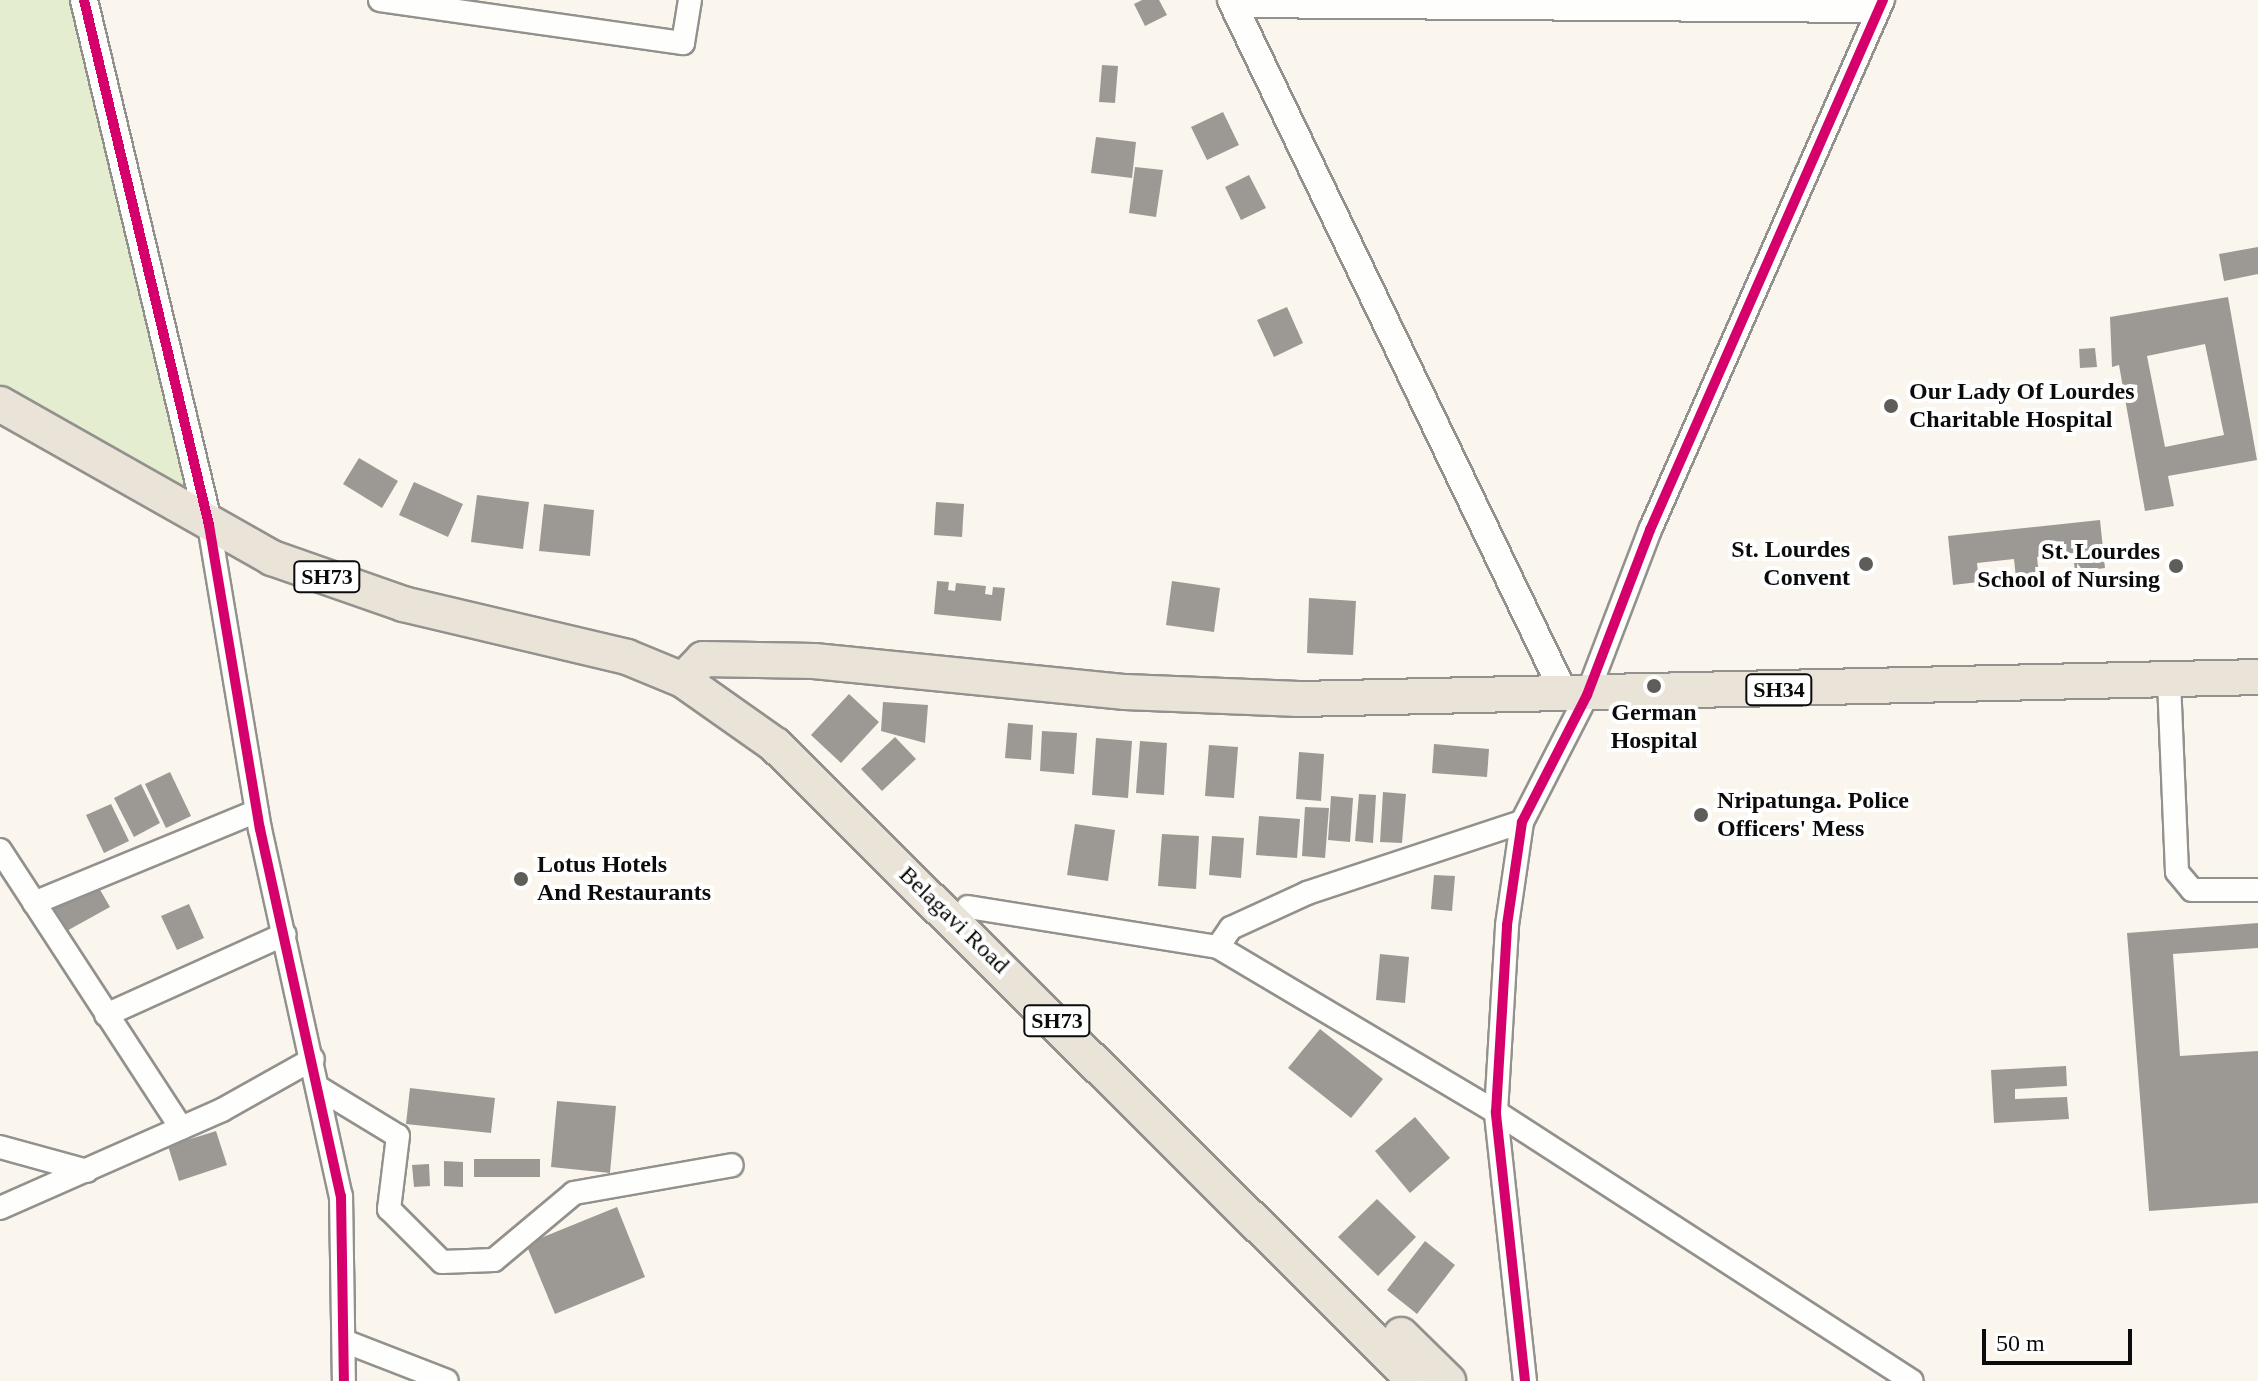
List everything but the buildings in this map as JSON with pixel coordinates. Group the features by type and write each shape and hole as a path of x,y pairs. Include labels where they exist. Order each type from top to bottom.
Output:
{"main road":[{"name":"SH73","path":"0,404 272,558 403,604 627,657 693,669"},
{"name":"SH34","path":"693,669 814,661 1125,692 1299,699 2258,677"},
{"path":"693,669 824,764 1448,1381"},
{"name":"Belagavi Road","path":"693,669 775,745 1415,1381"}],"street":[{"path":"84,0 209,525 257,811 341,1196 344,1381"},
{"path":"380,0 683,43 690,0"},
{"path":"1525,1381 1496,1112 1507,925 1522,822 1881,5 1233,3 1576,695"},
{"path":"2169,681 2177,872 2192,890 2258,890"},
{"path":"34,903 257,811"},
{"path":"1218,947 1231,928 1307,893 1522,822"},
{"path":"0,850 181,1128"},
{"path":"968,907 1218,947 1496,1112 1912,1381"},
{"path":"106,1015 285,934"},
{"path":"0,1208 181,1128 313,1059"},
{"path":"319,1088 398,1136 389,1209 442,1262 494,1260 574,1193 732,1165"},
{"path":"0,1147 87,1171"},
{"path":"344,1341 447,1381"}],"green space":[{"path":"0,0 87,0 209,525 0,408"}],"cycle path":[{"path":"84,0 209,525 260,829 341,1196 344,1381"},
{"path":"1525,1381 1496,1112 1507,925 1522,822 1587,695 1650,530 1883,0"}],"place":[{"name":"Our Lady Of Lourdes Charitable Hospital","path":"1891,406"},
{"name":"St. Lourdes Convent","path":"1866,564"},
{"name":"St. Lourdes School of Nursing","path":"2176,566"},
{"name":"German Hospital","path":"1654,686"},
{"name":"Nripatunga. Police Officers' Mess","path":"1701,815"},
{"name":"Lotus Hotels And Restaurants","path":"521,879"}]}
